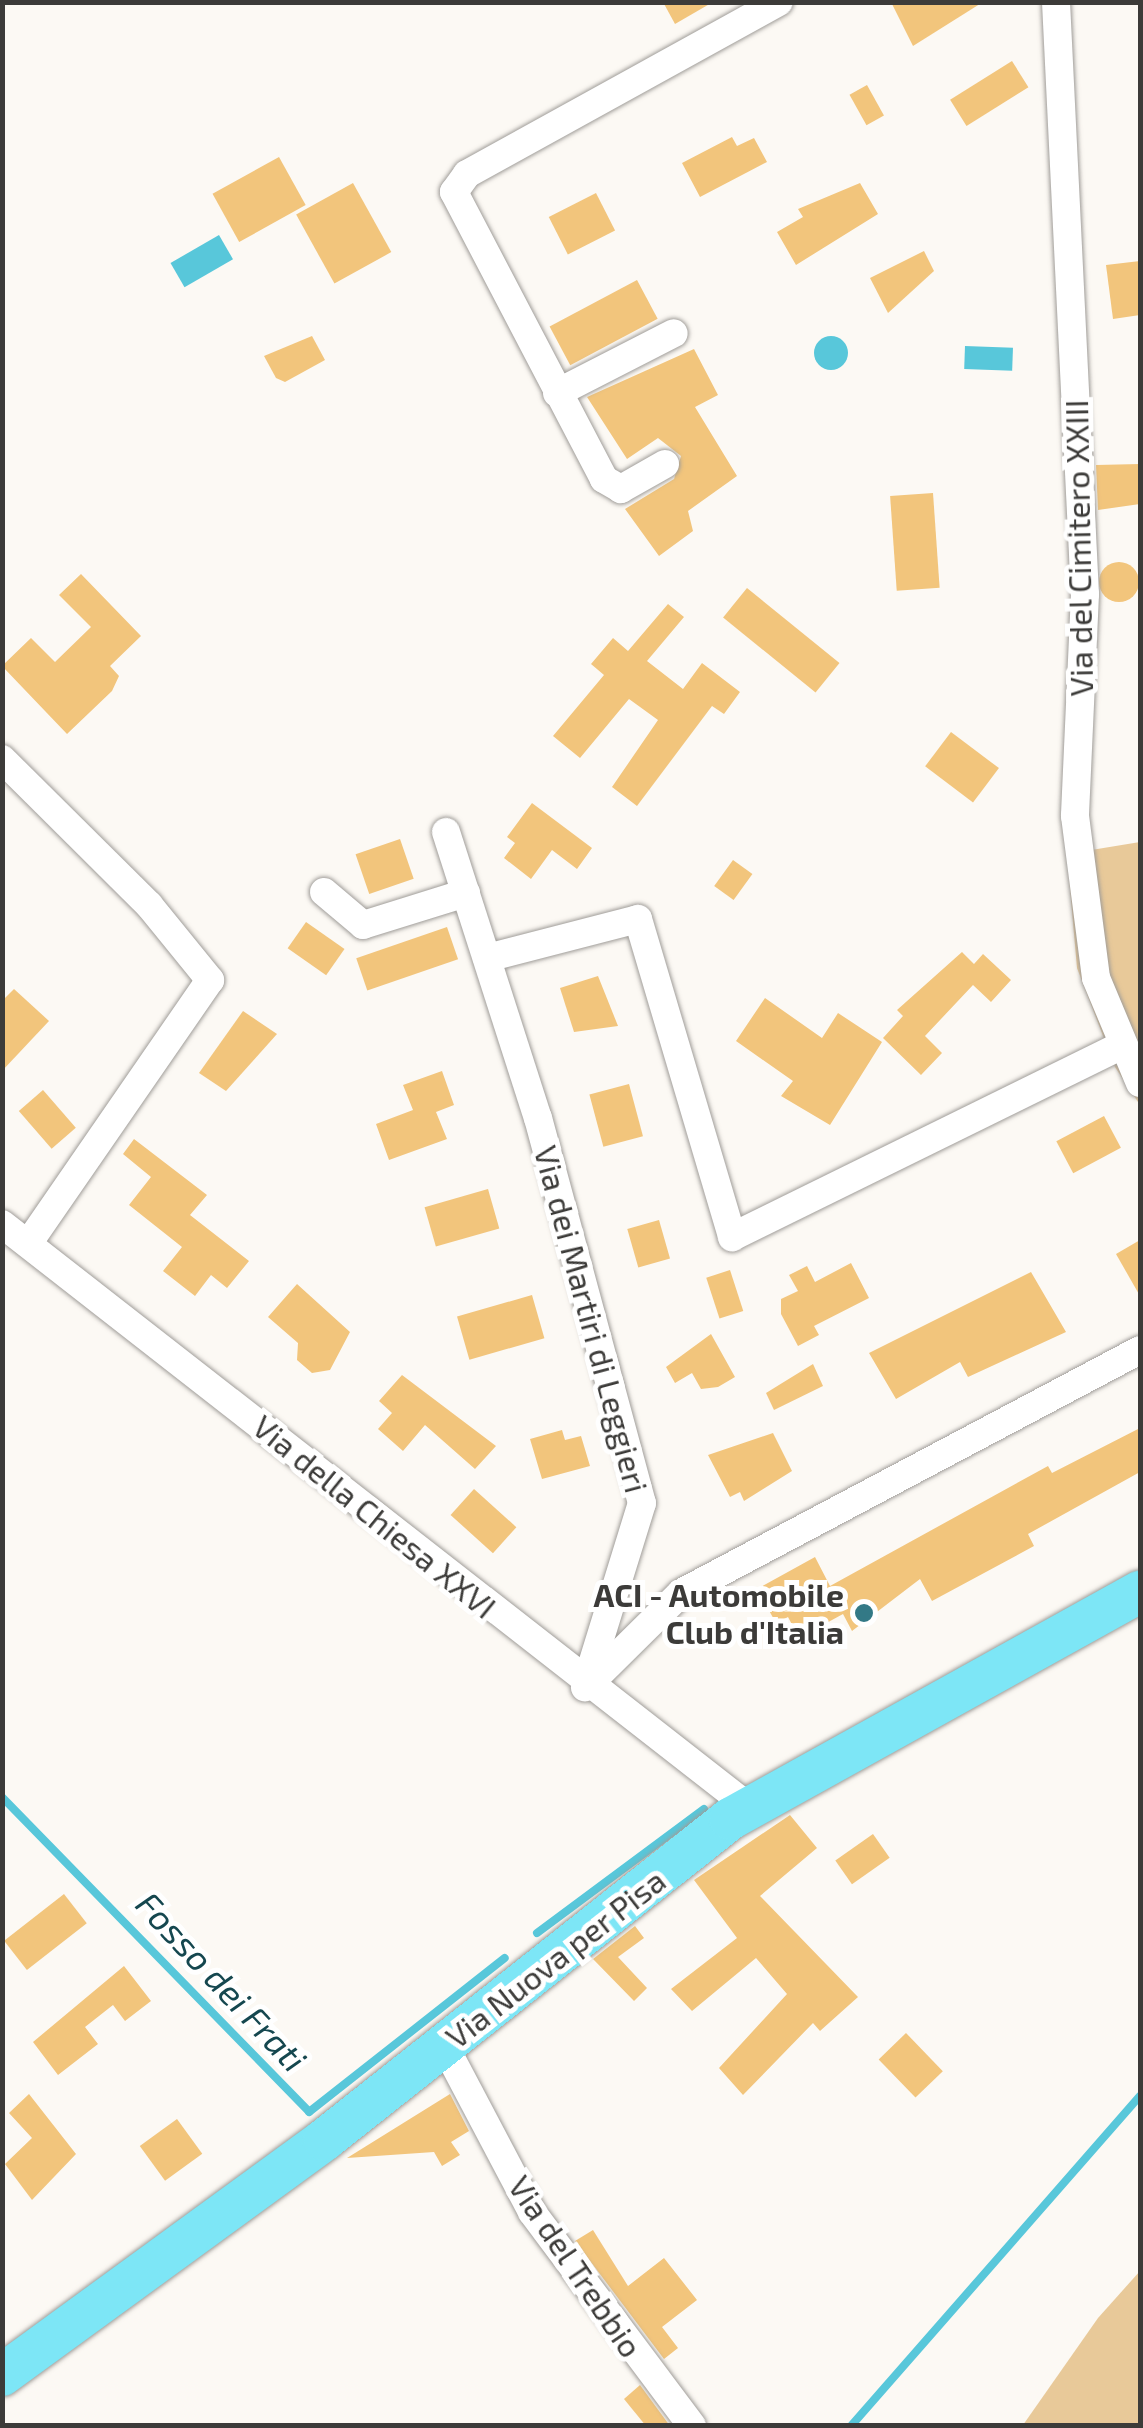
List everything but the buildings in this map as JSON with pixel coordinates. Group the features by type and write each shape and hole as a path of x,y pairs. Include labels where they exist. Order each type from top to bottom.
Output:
{"main road":[{"name":"Via Nuova per Pisa","path":"2,2375 444,2046 749,1807 1140,1592"}],"street":[{"path":"665,464 613,487 557,393 454,192 467,174 779,2"},
{"name":"Via del Cimitero XXIII","path":"1056,2 1084,594 1074,816 1096,978 1140,1083"},
{"path":"557,393 674,333"},
{"path":"2,758 150,904 210,980 32,1238"},
{"name":"Via dei Martiri di Leggieri","path":"446,832 487,958 642,1503 585,1687"},
{"path":"324,892 364,925 466,893"},
{"path":"487,958 638,919 732,1237 1122,1045"},
{"name":"Via della Chiesa XXVI","path":"2,1224 32,1238 585,1687 749,1807"},
{"path":"585,1687 682,1593 1140,1350"},
{"name":"Via del Trebbio","path":"444,2046 532,2212 692,2426"}],"shaded area":[{"path":"1140,842 1140,1105 1115,1067 1077,968 1067,854"},
{"path":"1140,2271 1140,2425 1023,2425 1098,2318"}],"water":[{"path":"219,235 233,259 185,287 171,263"},
{"path":"831,336 843,341 848,353 843,365 831,370 819,365 814,353 819,341"},
{"path":"965,346 1013,348 1012,371 964,369"}],"waterway":[{"name":"Fosso dei Frati","path":"2,1797 309,2112 505,1958"},
{"name":"Fosso dei Frati","path":"537,1933 704,1809"},
{"path":"851,2426 1140,2096"}],"place":[{"name":"ACI - Automobile Club d'Italia","path":"864,1613"}]}
